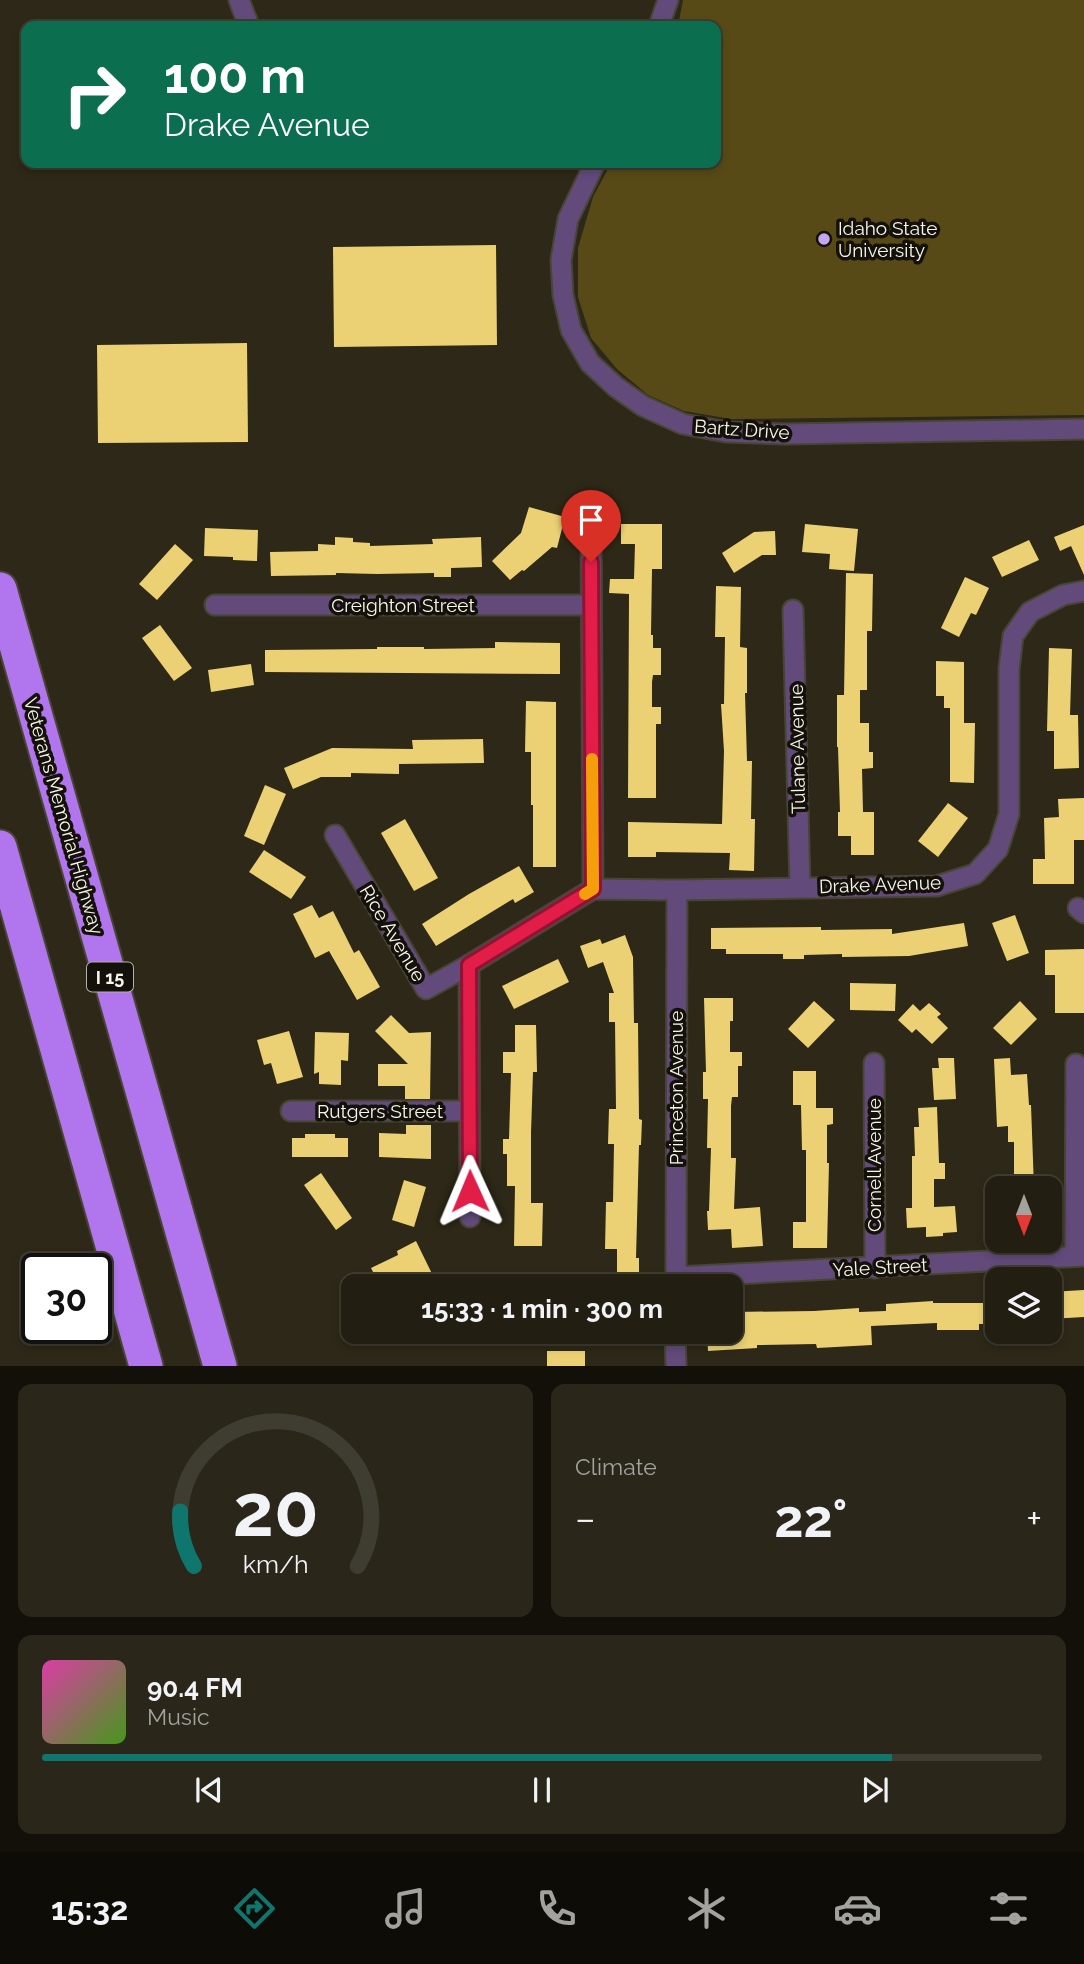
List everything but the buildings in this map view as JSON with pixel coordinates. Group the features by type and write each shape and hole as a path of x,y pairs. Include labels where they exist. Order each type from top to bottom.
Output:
{"highway":[{"name":"Veterans Memorial Highway","path":"0,589 220,1366"},
{"path":"0,847 146,1366"}],"street":[{"path":"239,0 247,21"},
{"path":"661,21 668,0"},
{"name":"Bartz Drive","path":"593,168 568,219 561,260 563,295 571,330 590,363 616,387 643,406 683,424 726,432 785,434 1084,429"},
{"path":"470,1217 469,965 593,889 591,520"},
{"name":"Drake Avenue","path":"593,889 937,886 975,874 998,849 1009,814 1009,669 1013,636 1030,612 1063,594 1084,591"},
{"name":"Creighton Street","path":"215,605 591,605"},
{"name":"Tulane Avenue","path":"793,610 800,887"},
{"name":"Rice Avenue","path":"335,835 426,989 469,965"},
{"name":"Princeton Avenue","path":"676,1274 677,890"},
{"name":"Cornell Avenue","path":"874,1063 875,1268"},
{"path":"1076,1065 1079,1256"},
{"name":"Rutgers Street","path":"291,1111 469,1111"},
{"name":"Yale Street","path":"743,1277 1079,1256"},
{"path":"675,1344 676,1366"}],"shaded area":[{"name":"Idaho State University","path":"683,0 1084,0 1084,415 731,419 684,411 648,395 617,369 591,338 578,297 578,248 593,197 608,168 721,168 721,21 679,21"}],"slow traffic":[{"path":"585,894 593,889 592,759"}],"place":[{"name":"Idaho State University","path":"824,239"}],"route":[{"path":"470,1191 469,965 593,889 591,562"}]}
